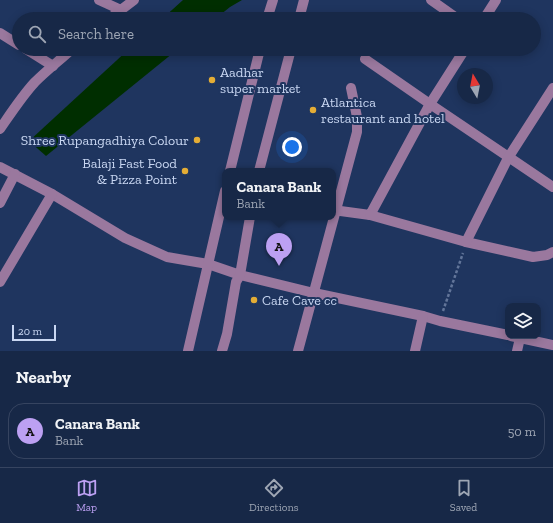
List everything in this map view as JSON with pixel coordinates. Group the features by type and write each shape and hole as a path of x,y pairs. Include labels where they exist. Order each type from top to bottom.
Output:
{"street":[{"path":"99,0 121,10"},
{"path":"118,12 134,0"},
{"path":"270,12 273,0"},
{"path":"301,12 304,0"},
{"path":"431,0 448,12"},
{"path":"488,12 496,0"},
{"path":"0,33 12,41"},
{"path":"37,56 53,66"},
{"path":"0,130 34,83 64,56"},
{"path":"231,168 258,56"},
{"path":"260,168 289,56"},
{"path":"370,215 430,104 461,56"},
{"path":"365,59 508,158 553,187"},
{"path":"336,206 357,132 357,117 351,88"},
{"path":"466,242 508,158 553,88"},
{"path":"0,167 47,192 124,238 167,257 208,264 240,275 314,293 505,334"},
{"path":"0,203 18,176"},
{"path":"0,282 47,192"},
{"path":"188,351 222,204"},
{"path":"336,210 370,215 466,242 532,257 547,255 553,252"},
{"path":"222,351 227,334 236,282 240,275 249,220"},
{"path":"298,351 332,220"},
{"path":"415,351 424,316"},
{"path":"514,339 517,351"},
{"path":"526,339 553,345"}],"path":[{"path":"440,321 466,242"}],"shaded area":[{"path":"183,0 242,0 224,12 170,12"},
{"path":"121,56 169,56 46,156 29,141"}],"place":[{"name":"Aadhar super market","path":"212,80"},
{"name":"Atlantica restaurant and hotel","path":"313,110"},
{"name":"Shree Rupangadhiya Colour","path":"197,140"},
{"name":"Balaji Fast Food & Pizza Point","path":"185,171"},
{"name":"Canara Bank","path":"279,266"},
{"name":"Cafe Cave cc","path":"254,300"}]}
